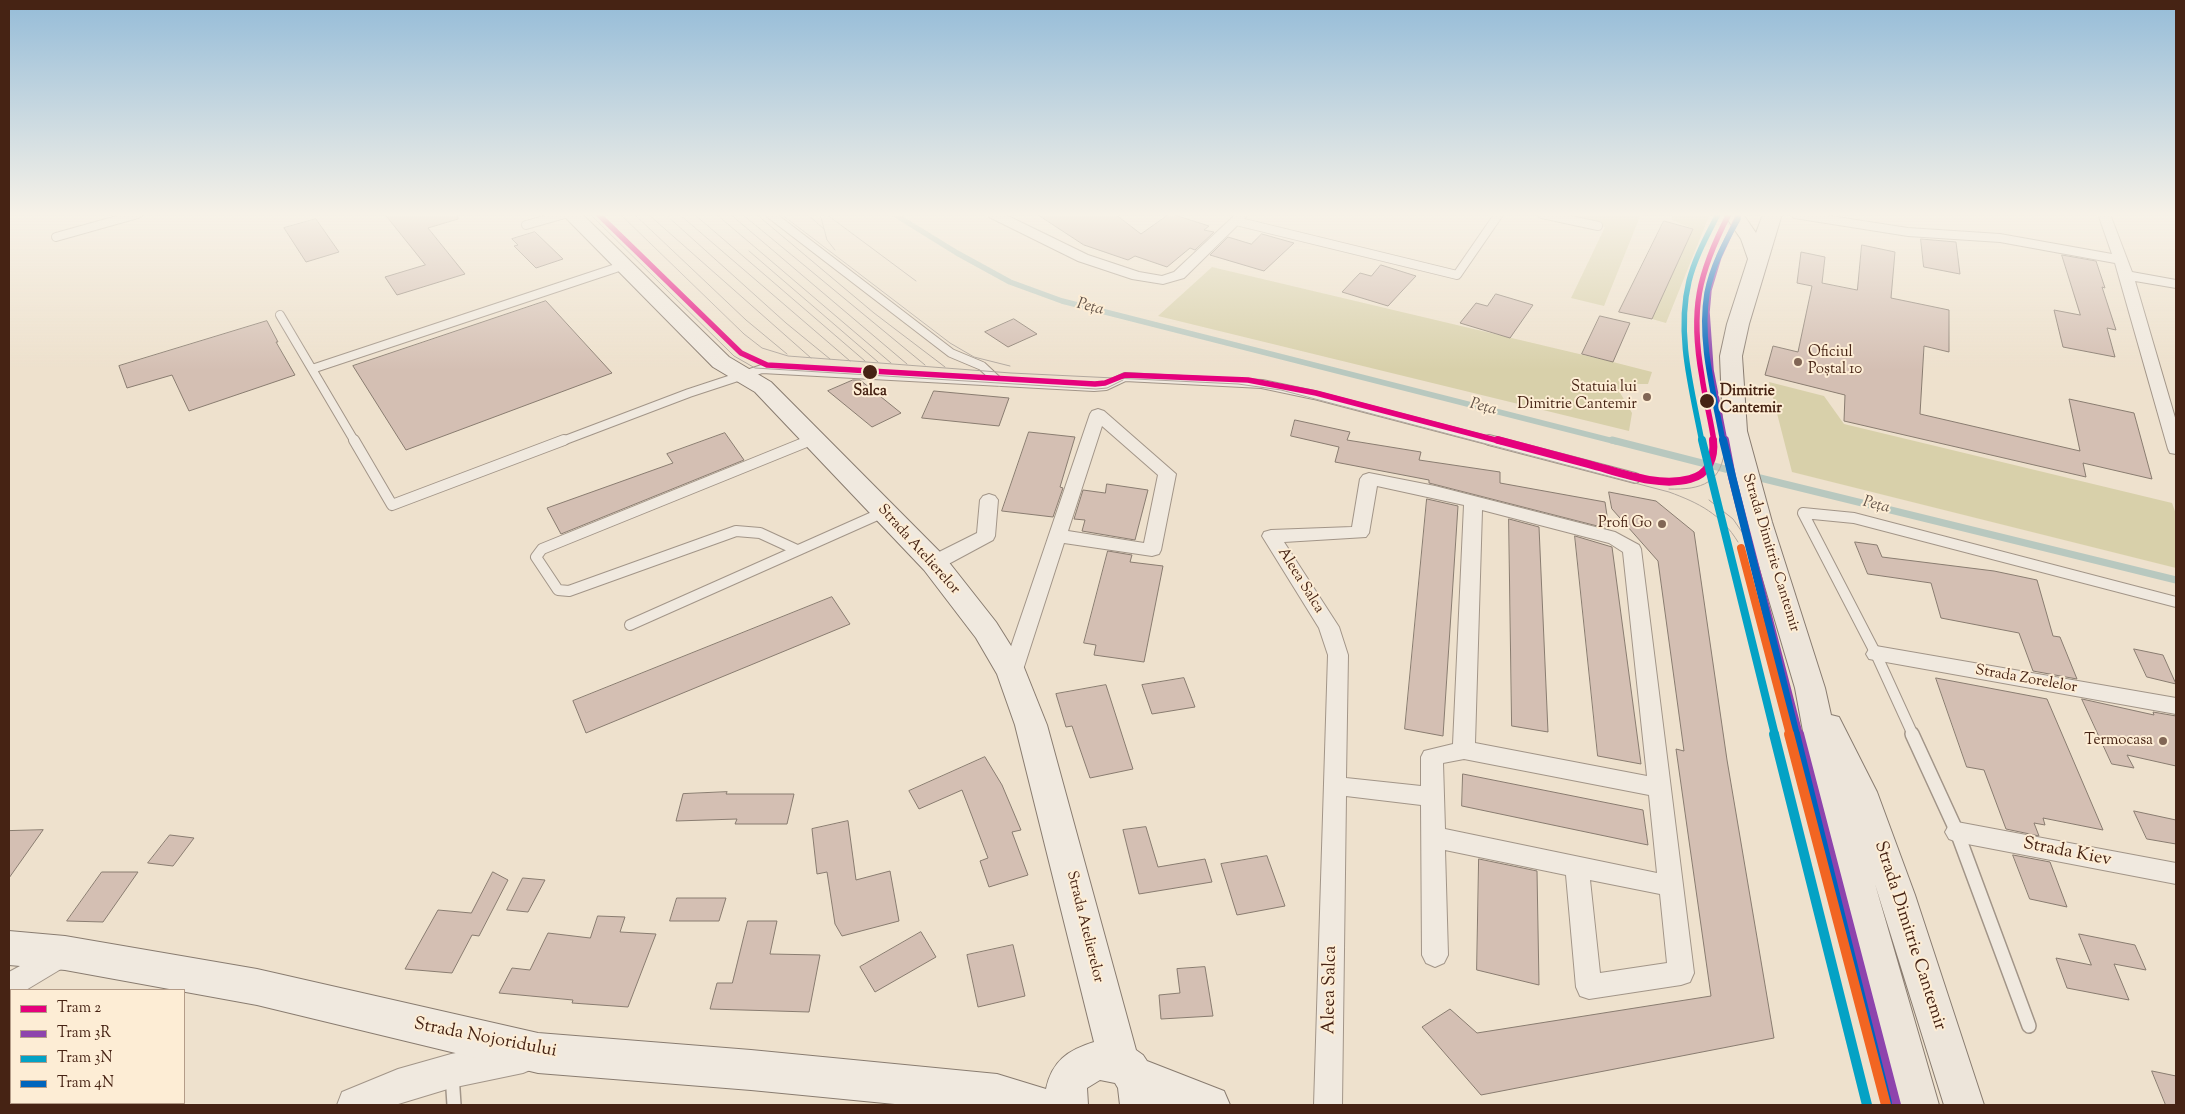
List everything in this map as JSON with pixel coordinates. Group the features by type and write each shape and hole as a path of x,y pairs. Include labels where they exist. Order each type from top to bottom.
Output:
{"main road":[{"name":"Strada Atelierelor","path":"626,266 721,362 740,375 764,387 885,511 934,563 986,630 1012,673 1031,725 1100,990 1103,1082"},
{"name":"Strada Dimitrie Cantemir","path":"1756,266 1738,324 1731,356 1735,431 1750,489 1810,688 1830,785 1919,1105"},
{"name":"Strada Dimitrie Cantemir","path":"1810,688 1860,792 1898,895 1964,1105"},
{"name":"Strada Nojoridului","path":"9,948 64,953 257,987 538,1052 997,1094 1035,1105"},
{"name":"Strada Nojoridului","path":"997,1094 1103,1082 1210,1105"}],"street":[{"path":"1104,266 1162,280 1179,275 1188,266"},
{"path":"2123,266 2176,449"},
{"path":"2126,275 2176,284"},
{"path":"1012,673 1098,414 1167,474 1152,550 1059,536"},
{"name":"Aleea Salca","path":"1328,1105 1338,656 1329,627 1271,536 1360,533 1369,479 1435,492 1615,538 1632,549 1681,973 1589,987 1577,867"},
{"path":"934,563 986,536 989,500"},
{"path":"1464,750 1473,503"},
{"name":"Strada Zorelelor","path":"1876,654 2176,706"},
{"path":"1435,955 1432,757 1464,750 1660,788"},
{"path":"1336,786 1433,797"},
{"name":"Strada Kiev","path":"1957,832 2176,874"},
{"path":"1433,837 1671,886"},
{"path":"9,986 64,953"},
{"path":"355,1105 398,1086 451,1071 538,1052"}],"lane":[{"path":"312,369 622,266"},
{"path":"838,266 951,353 982,366 999,382"},
{"path":"1423,266 1457,275 1463,266"},
{"path":"280,315 392,505 740,375 762,370 1101,387 1125,377 1262,384 1314,395 1635,478"},
{"path":"797,550 746,529 569,591 558,590 536,556 542,549 814,439"},
{"path":"630,625 885,511"},
{"path":"2029,1026 1957,832 1876,654 1804,513 1854,518 2176,602"},
{"path":"451,1071 454,1105"}],"shaded area":[{"path":"1586,266 1620,266 1604,306 1571,298"},
{"path":"1676,266 1689,266 1666,323 1652,319"},
{"path":"1212,267 1652,372 1648,384 1625,384 1619,391 1632,413 1629,431 1158,316"},
{"path":"1769,382 1824,396 1844,424 2172,503 2176,514 2176,568 1792,472"}],"building":[{"path":"422,266 459,266 465,274 397,295 385,277"},
{"path":"1247,266 1269,266 1264,271"},
{"path":"1380,266 1384,266 1416,276 1388,306 1342,292 1360,273 1371,276"},
{"path":"1642,266 1676,266 1652,319 1619,312"},
{"path":"1799,266 1824,266 1822,283 1857,290 1860,266 1894,266 1891,298 1949,310 1949,352 1924,346 1920,414 2080,451 2069,399 2134,413 2152,479 2083,463 2086,477 1844,421 1845,395 1765,375 1773,346 1798,352 1812,286 1797,283"},
{"path":"1959,266 1960,274 1924,267"},
{"path":"2065,266 2098,266 2105,288 2102,287 2116,330 2107,328 2115,357 2063,347 2054,310 2080,315"},
{"path":"1496,294 1533,305 1510,338 1460,323 1476,303 1487,306"},
{"path":"546,301 612,373 406,450 353,366"},
{"path":"1600,316 1630,323 1613,362 1582,354"},
{"path":"1014,319 1037,334 1008,347 985,332"},
{"path":"267,321 278,342 276,342 295,375 189,411 172,375 127,388 119,366"},
{"path":"853,380 860,380 901,413 872,427 828,391"},
{"path":"934,391 1009,398 999,426 922,418"},
{"path":"1295,420 1350,432 1347,440 1421,452 1419,460 1500,472 1500,483 1605,502 1609,529 1429,483 1429,480 1335,462 1339,447 1291,436"},
{"path":"1029,432 1075,437 1060,487 1063,488 1053,517 1002,511"},
{"path":"725,433 744,460 561,534 547,508 673,463 667,454"},
{"path":"1107,484 1148,490 1135,540 1082,531 1085,520 1074,519 1083,490 1105,493"},
{"path":"1609,492 1656,501 1694,532 1727,760 1774,1038 1481,1095 1422,1027 1450,1009 1477,1033 1711,996 1676,749 1684,751 1658,561 1612,509"},
{"path":"1427,499 1458,506 1443,736 1405,729"},
{"path":"1509,519 1539,527 1548,732 1512,726"},
{"path":"1575,536 1612,547 1641,764 1598,756"},
{"path":"1855,542 1877,545 1882,557 1994,571 2037,580 2053,636 2060,637 2077,679 2033,671 2019,633 1941,618 1931,583 1868,574"},
{"path":"1108,551 1132,555 1130,562 1163,566 1144,662 1094,655 1096,645 1084,643"},
{"path":"832,597 850,624 586,733 573,701"},
{"path":"2134,649 2163,655 2176,684 2147,677"},
{"path":"1184,678 1195,707 1152,714 1142,685"},
{"path":"1936,678 2047,699 2103,830 2043,818 2045,825 2034,823 2039,836 2006,829 1984,770 1967,767"},
{"path":"1106,685 1133,769 1090,778 1072,726 1066,727 1056,694"},
{"path":"2082,699 2154,715 2153,712 2176,716 2176,766 2127,755 2134,768 2112,764"},
{"path":"985,757 1002,785 1021,830 1012,832 1028,875 989,887 980,861 988,858 962,790 919,809 909,791"},
{"path":"1463,774 1643,810 1648,845 1462,806"},
{"path":"727,792 726,794 794,794 787,824 735,824 737,819 676,821 683,794"},
{"path":"2134,811 2176,820 2176,844 2147,839"},
{"path":"848,821 856,880 890,871 899,921 842,936 835,924 827,872 817,874 812,829"},
{"path":"1146,827 1158,867 1205,859 1212,882 1139,894 1123,830"},
{"path":"43,830 9,878 9,831"},
{"path":"170,835 194,838 173,866 148,863"},
{"path":"2013,855 2050,862 2067,907 2030,899"},
{"path":"1267,856 1285,906 1237,915 1221,864"},
{"path":"1479,859 1537,871 1539,985 1477,970"},
{"path":"102,872 138,872 103,922 67,921"},
{"path":"493,872 508,880 479,936 472,935 452,973 405,969 438,910 471,913"},
{"path":"523,878 545,880 528,912 507,910"},
{"path":"677,898 726,898 719,921 670,921"},
{"path":"598,916 625,917 620,932 656,934 628,1007 572,1003 573,1000 499,993 512,968 530,970 548,933 590,938"},
{"path":"748,921 777,921 770,954 820,955 809,1012 710,1009 717,983 732,983"},
{"path":"921,932 936,957 875,992 860,967"},
{"path":"2079,934 2135,945 2146,970 2114,964 2129,1000 2067,988 2056,958 2091,965"},
{"path":"1013,945 1025,996 978,1007 967,955"},
{"path":"1205,967 1213,1016 1161,1019 1159,995 1180,993 1177,969"},
{"path":"2152,1071 2176,1076 2176,1105 2166,1105"}],"waterway":[{"name":"Peța","path":"981,266 1010,282 1062,301 1617,442"},
{"name":"Peța","path":"1612,440 1741,473"},
{"name":"Peța","path":"1752,476 2176,580"}],"tram line":[{"path":"643,266 734,356 755,368 1096,389 1107,388 1123,380"},
{"name":"2","path":"651,266 741,353 767,365 1095,384 1105,383 1125,375 1248,380 1316,393 1639,477 1669,481 1679,481 1699,475 1706,470 1714,454 1713,433 1702,379 1696,327 1697,297 1706,266"},
{"path":"674,266 744,334 762,348 788,356 811,358"},
{"path":"689,266 746,320 787,354"},
{"path":"707,266 811,358"},
{"path":"723,266 786,323 830,359"},
{"path":"739,266 850,361"},
{"path":"754,266 865,361"},
{"path":"766,266 878,362"},
{"path":"777,266 891,363"},
{"path":"791,266 907,364"},
{"path":"805,266 925,365"},
{"path":"818,266 874,313 945,367"},
{"path":"849,266 950,343 974,357 1010,366"},
{"path":"896,266 916,281"},
{"name":"3N","path":"1694,266 1687,292 1685,331 1689,370 1703,447 1867,1105"},
{"name":"4N","path":"1715,266 1707,294 1705,331 1706,350 1723,443 1887,1103"},
{"name":"3R","path":"1716,266 1709,290 1707,312 1711,370 1732,477 1896,1105"},
{"path":"811,358 850,361"},
{"path":"850,361 1011,373 1238,384 1281,390 1669,492 1700,505 1717,517 1738,542"},
{"path":"1669,489 1691,488 1708,482 1720,469 1725,447"},
{"path":"1709,500 1733,519 1751,545"}],"transit line":[{"path":"1741,548 1886,1105"}],"place":[{"name":"Oficiul Poștal 10","path":"1798,362"},
{"name":"Salca","path":"870,372"},
{"name":"Statuia lui Dimitrie Cantemir","path":"1647,397"},
{"name":"Dimitrie Cantemir","path":"1707,401"},
{"name":"Profi Go","path":"1662,524"},
{"name":"Termocasa","path":"2163,741"}]}
